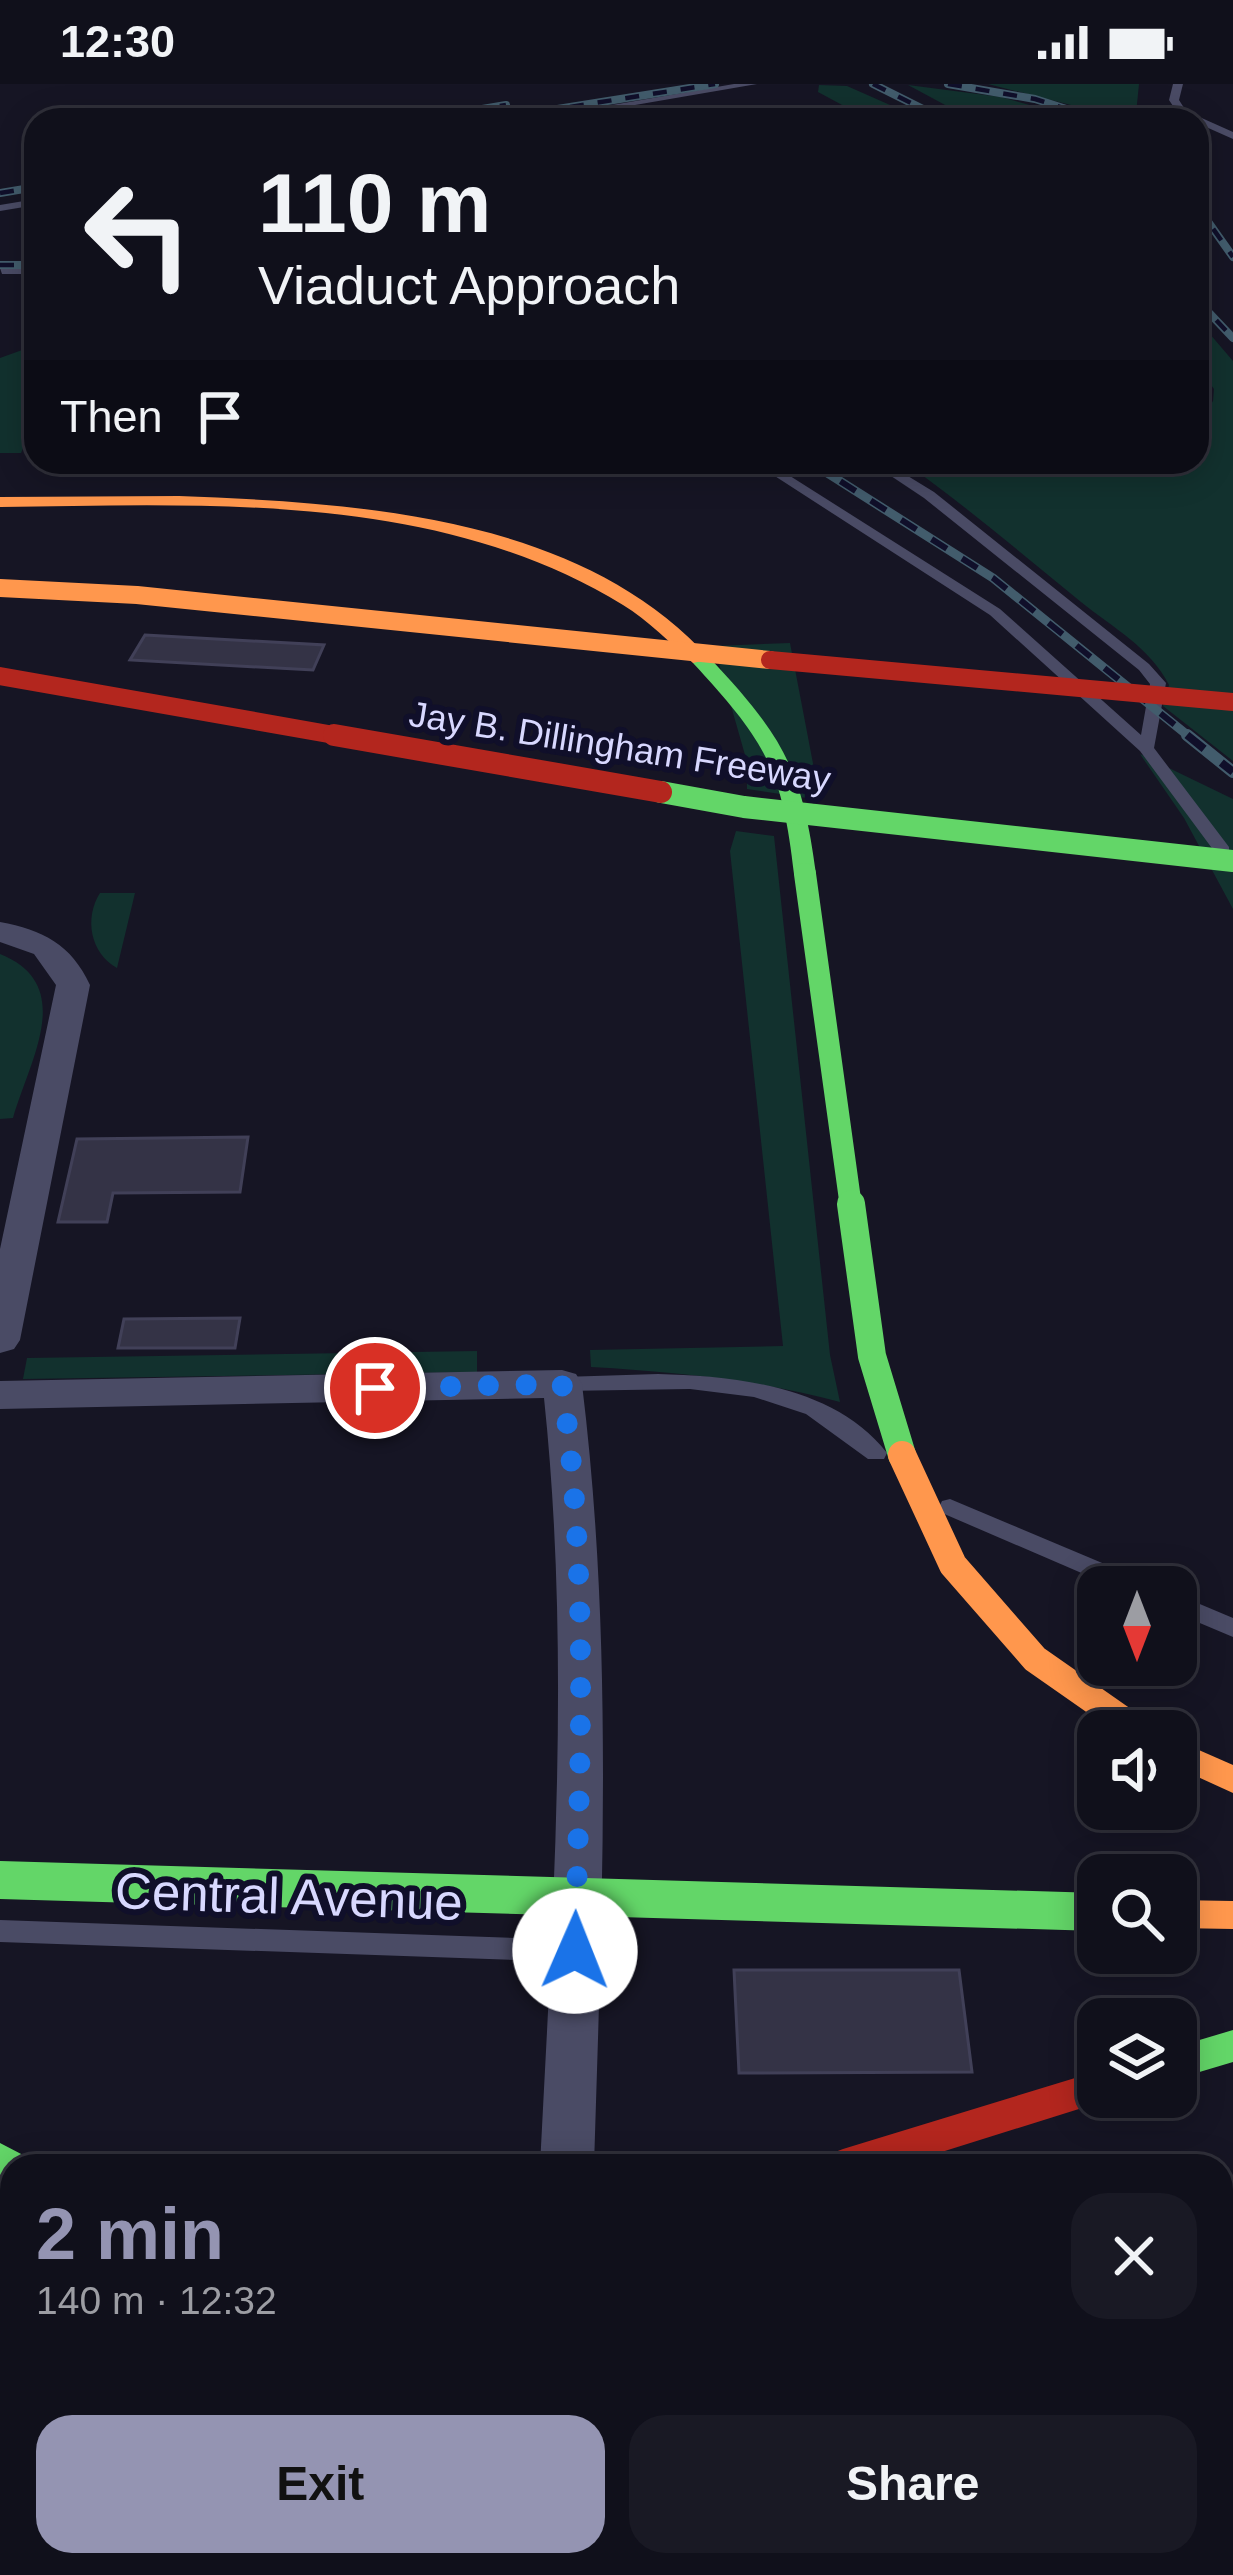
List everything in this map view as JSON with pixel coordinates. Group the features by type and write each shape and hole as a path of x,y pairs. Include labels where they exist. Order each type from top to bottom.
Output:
{"main road":[{"path":"0,502 252,503 365,515 464,535 556,564 614,592 667,626 730,691 758,728 794,793 872,1356 891,1430 953,1564 1035,1659 1108,1710"},
{"path":"0,587 137,595 970,681 1233,702"},
{"name":"Jay B. Dillingham Freeway","path":"0,676 744,807 1233,864"},
{"path":"1197,1763 1233,1780"},
{"path":"0,1880 1077,1911"},
{"path":"1197,1915 1233,1916"},
{"path":"1197,2057 1233,2046"},
{"path":"883,2154 1077,2094"}],"street":[{"path":"0,932 21,934 50,947 66,965 73,985 0,1340"},
{"path":"0,1395 562,1384 577,1484 581,1664 567,2154"}],"lane":[{"path":"604,108 752,84"},
{"path":"778,474 995,612 1146,748 1233,864"},
{"path":"896,474 929,494 1144,667 1158,683 1146,748"},
{"path":"562,1384 690,1382 746,1389 815,1410 963,1516 1086,1566"},
{"path":"1197,1612 1233,1628"},
{"name":"Central Avenue","path":"0,1931 575,1951"}],"green space":[{"path":"988,84 1139,84 1137,108 1082,108"},
{"path":"819,85 847,86 897,108 848,108 818,92"},
{"path":"908,85 1001,97 1040,108 951,108"},
{"path":"1209,333 1233,361 1233,761 1163,706 1169,685 1141,649 920,474 1209,474 1209,406 1214,389 1209,382"},
{"path":"24,349 21,453 0,453 0,358"},
{"path":"790,643 820,800 747,789 747,762 714,646"},
{"path":"1140,754 1233,799 1233,909 1184,818"},
{"path":"736,831 774,836 830,1355 840,1402 717,1378 591,1367 590,1350 783,1346 730,851"},
{"path":"100,893 135,893 117,968 101,953 92,934 92,913"},
{"path":"0,954 23,968 37,984 42,1026 13,1118 0,1119"},
{"path":"477,1351 477,1372 23,1379 27,1358"}],"building":[{"path":"145,635 324,645 313,670 130,660"},
{"path":"248,1137 240,1192 113,1193 107,1222 58,1222 77,1139"},
{"path":"240,1318 235,1348 118,1348 124,1319"},
{"path":"734,1970 959,1970 972,2072 739,2073"}],"railway":[{"path":"563,108 715,84"},
{"path":"873,84 921,108"},
{"path":"948,84 1063,108"},
{"path":"488,108 506,105"},
{"path":"0,193 24,189"},
{"path":"1209,223 1233,257"},
{"path":"0,265 24,265"},
{"path":"1209,313 1233,338"},
{"path":"829,474 993,578 1191,738"},
{"path":"1187,735 1233,772"}],"traffic: fast":[{"path":"700,659 745,709 782,766 797,808 805,874"},
{"path":"661,792 744,807 1233,861"},
{"path":"805,874 872,1356 902,1455"},
{"path":"0,1880 1077,1911"},
{"path":"1197,2057 1233,2046"}],"traffic: slow":[{"path":"0,502 275,505 371,514 465,533 553,561 633,602 700,659"},
{"path":"0,588 137,595 770,660"},
{"path":"902,1455 953,1565 1035,1659 1108,1710"},
{"path":"1197,1763 1233,1780"},
{"path":"1197,1914 1233,1915"}],"traffic: jam":[{"path":"770,660 1233,702"},
{"path":"0,676 661,792"},
{"path":"882,2154 1077,2094"}],"route":[{"path":"375,1388 562,1384 577,1484 581,1664 575,1951"}]}
